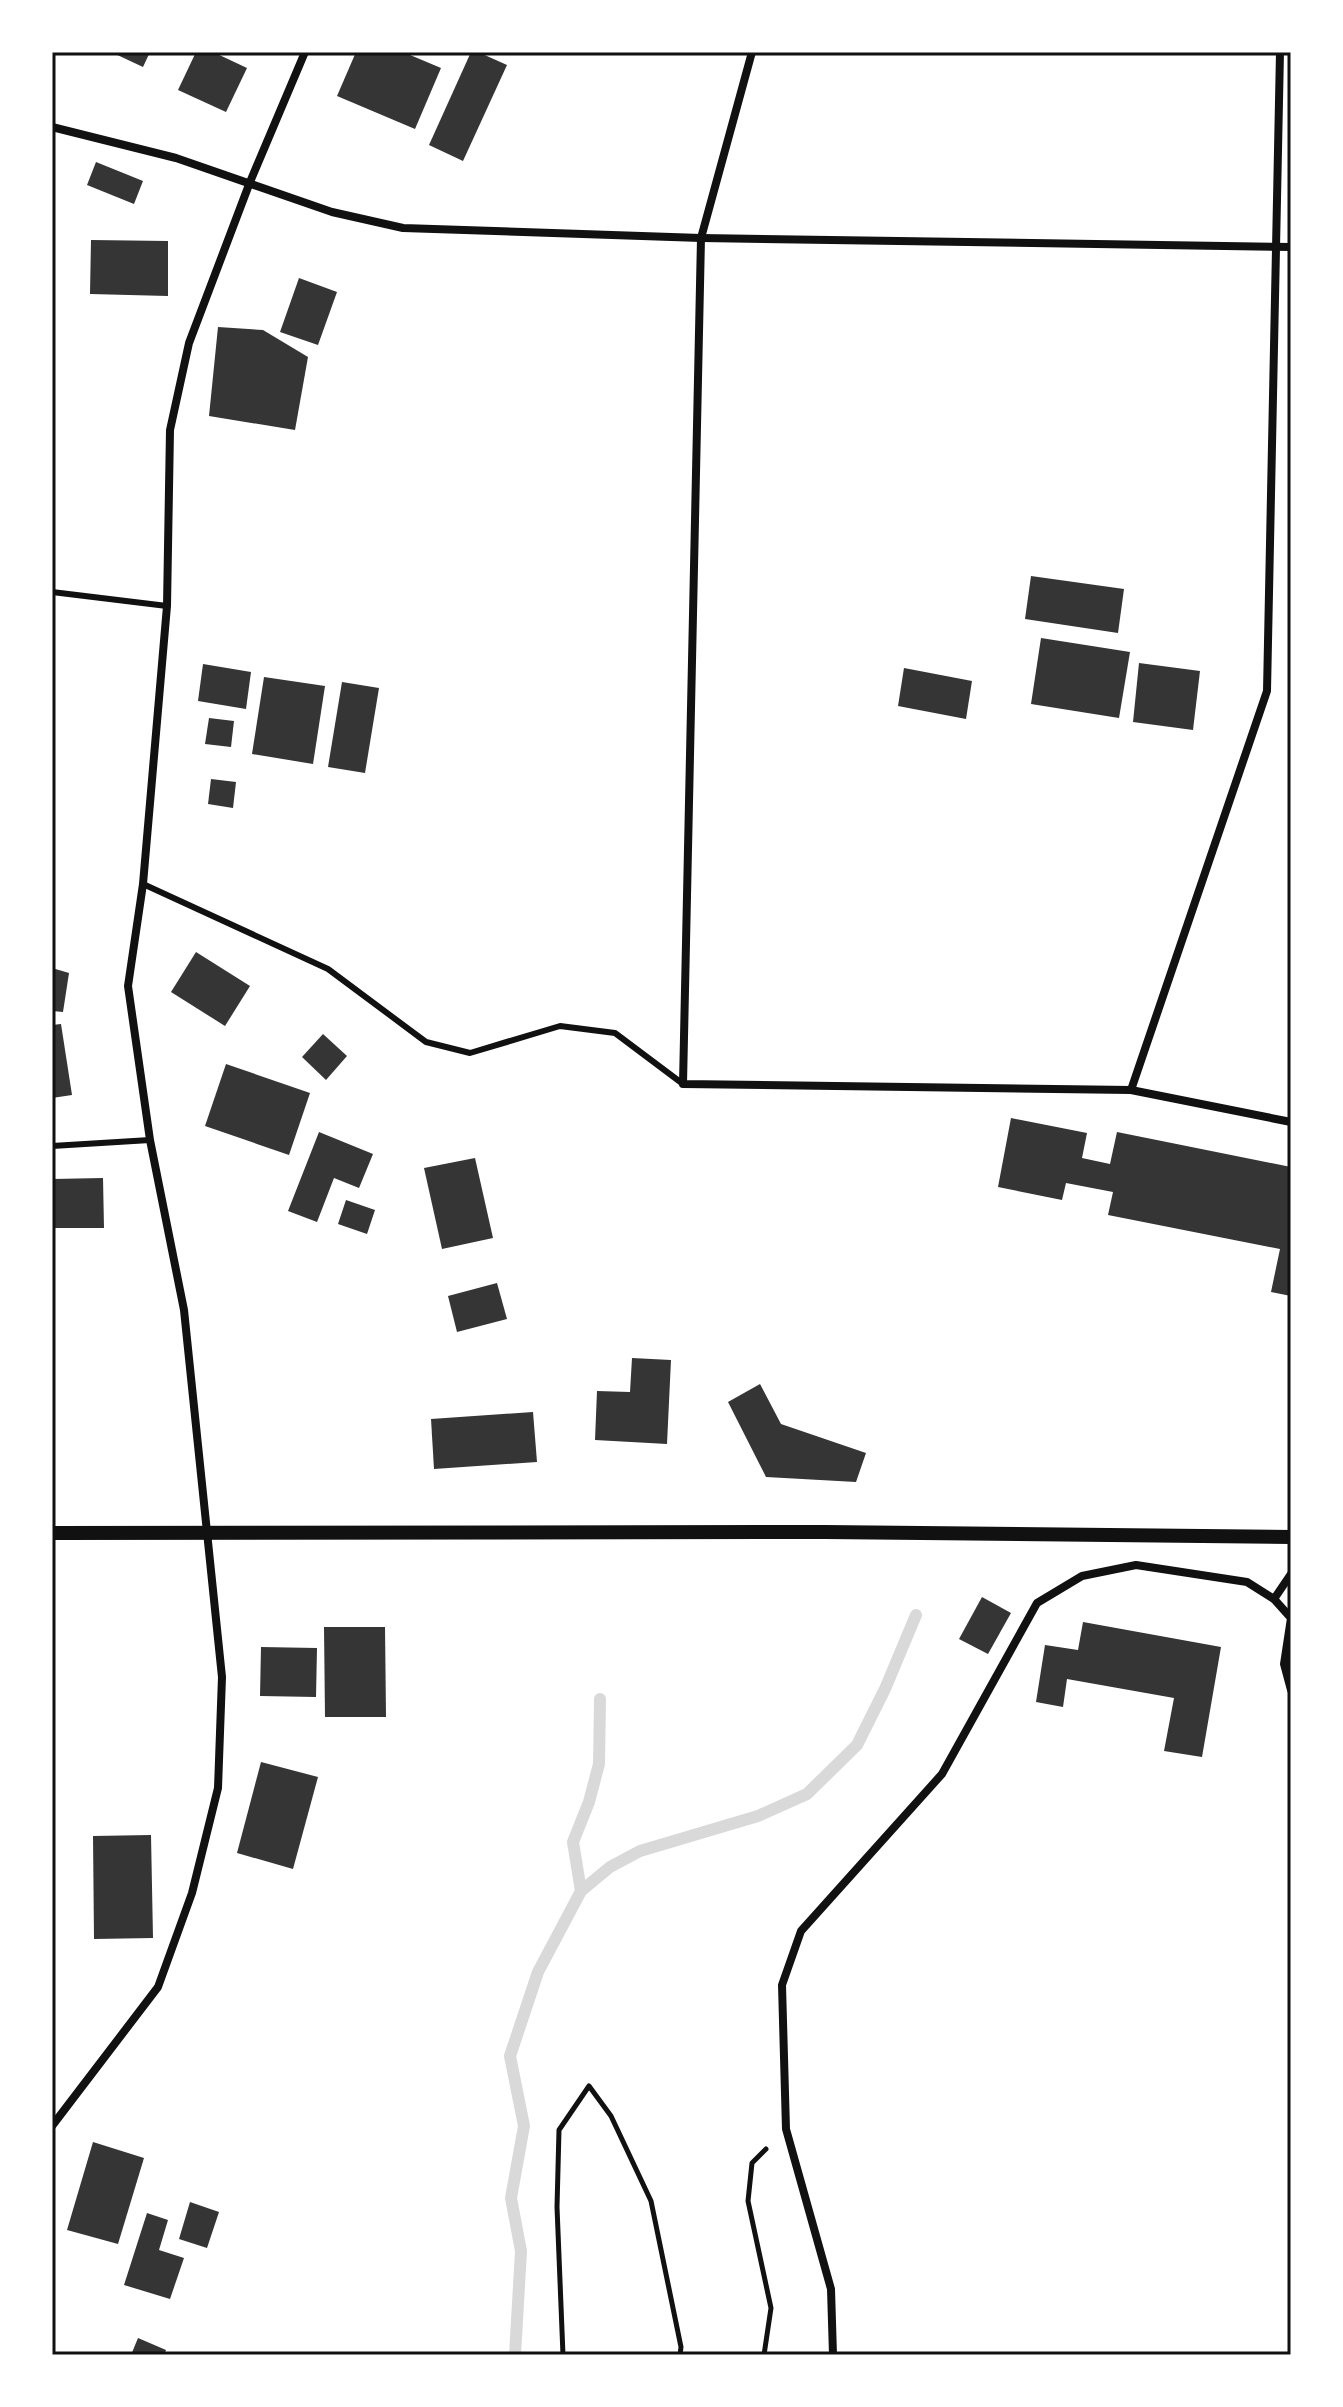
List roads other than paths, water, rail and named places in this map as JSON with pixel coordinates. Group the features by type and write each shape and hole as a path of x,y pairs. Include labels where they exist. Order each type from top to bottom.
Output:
{"street":[{"path":"52,2126 158,1987 192,1893 218,1788 222,1677 205,1492 184,1310 150,1140 128,986 143,884 167,606 170,430 189,343 250,182 305,52"},
{"path":"752,52 701,238 683,1084 1131,1090 1291,1122"},
{"path":"1131,1090 1267,691 1280,52"},
{"path":"52,127 176,158 332,212 403,228 701,238 1291,247"},
{"path":"52,1533 825,1532 1291,1537"},
{"path":"833,2355 831,2289 786,2129 782,1985 801,1931 942,1774 1037,1603 1082,1576 1136,1565 1247,1582 1274,1599 1291,1618 1284,1664 1291,1690"},
{"path":"1274,1599 1291,1574"}],"lane":[{"path":"52,592 167,606"},
{"path":"143,884 328,969 426,1042 470,1053 560,1026 615,1033 683,1084"},
{"path":"52,1146 150,1140"}],"waterway":[{"path":"515,2355 521,2251 511,2198 524,2126 510,2056 538,1972 581,1891 610,1867 640,1851 758,1816 807,1794 857,1745 916,1615"},
{"path":"581,1891 573,1842 589,1802 599,1764 600,1699"}]}
